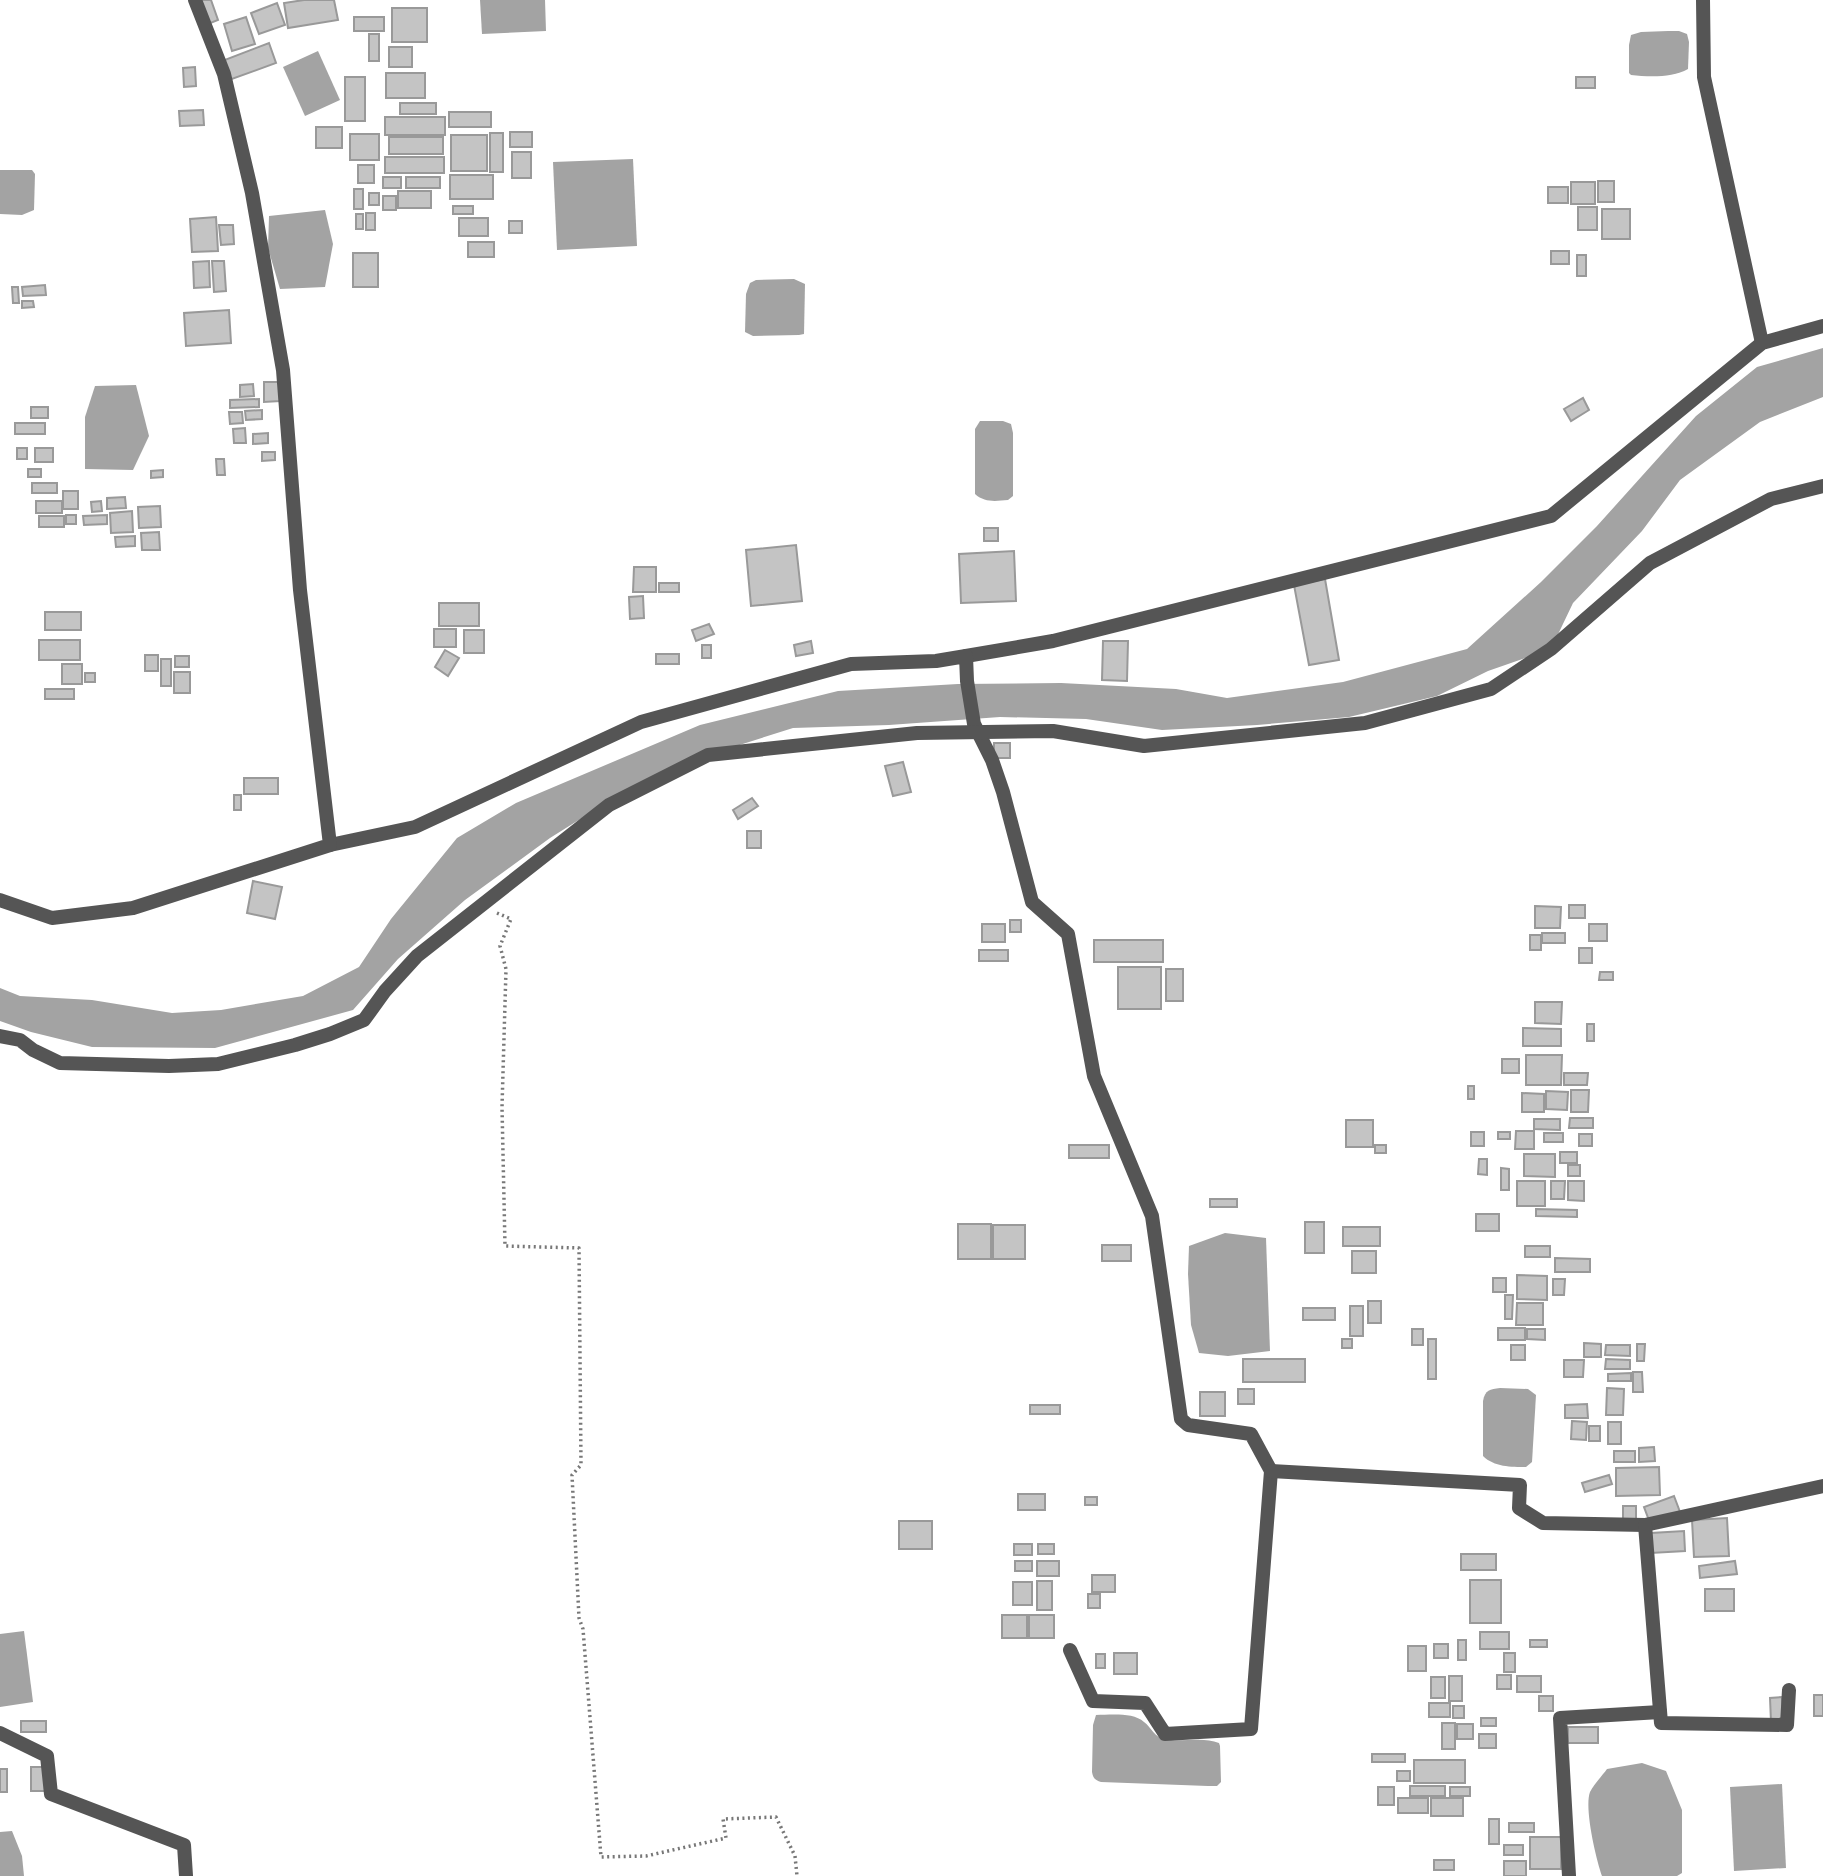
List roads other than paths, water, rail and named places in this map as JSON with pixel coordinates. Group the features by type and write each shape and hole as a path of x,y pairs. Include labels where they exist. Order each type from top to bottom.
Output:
{"street":[{"path":"195,0 224,74 252,193 283,370 300,590 330,845"},
{"path":"1703,0 1704,77 1762,343"},
{"path":"0,900 52,918 134,908 330,845 415,827 641,722 851,664 936,661 1053,641 1550,516 1762,343 1823,326"},
{"path":"0,1036 20,1040 33,1050 60,1063 169,1066 218,1064 330,1034 364,1020 385,991 417,956 609,804 708,755 976,728 1053,731 1144,746 1365,723 1491,689 1550,649 1650,563 1772,499 1823,486"},
{"path":"966,656 967,681 976,728 992,760 1003,792 1032,902 1068,934 1094,1076 1152,1216 1181,1419 1188,1425 1251,1434 1271,1471 1251,1729 1165,1734 1146,1703 1093,1701 1070,1650"},
{"path":"1271,1471 1520,1485 1519,1508 1542,1523 1645,1525 1823,1486"},
{"path":"1645,1525 1661,1723 1787,1726 1789,1690"},
{"path":"1569,1876 1560,1718 1660,1712"},
{"path":"0,1733 47,1756 51,1794 184,1845 186,1876"}]}
